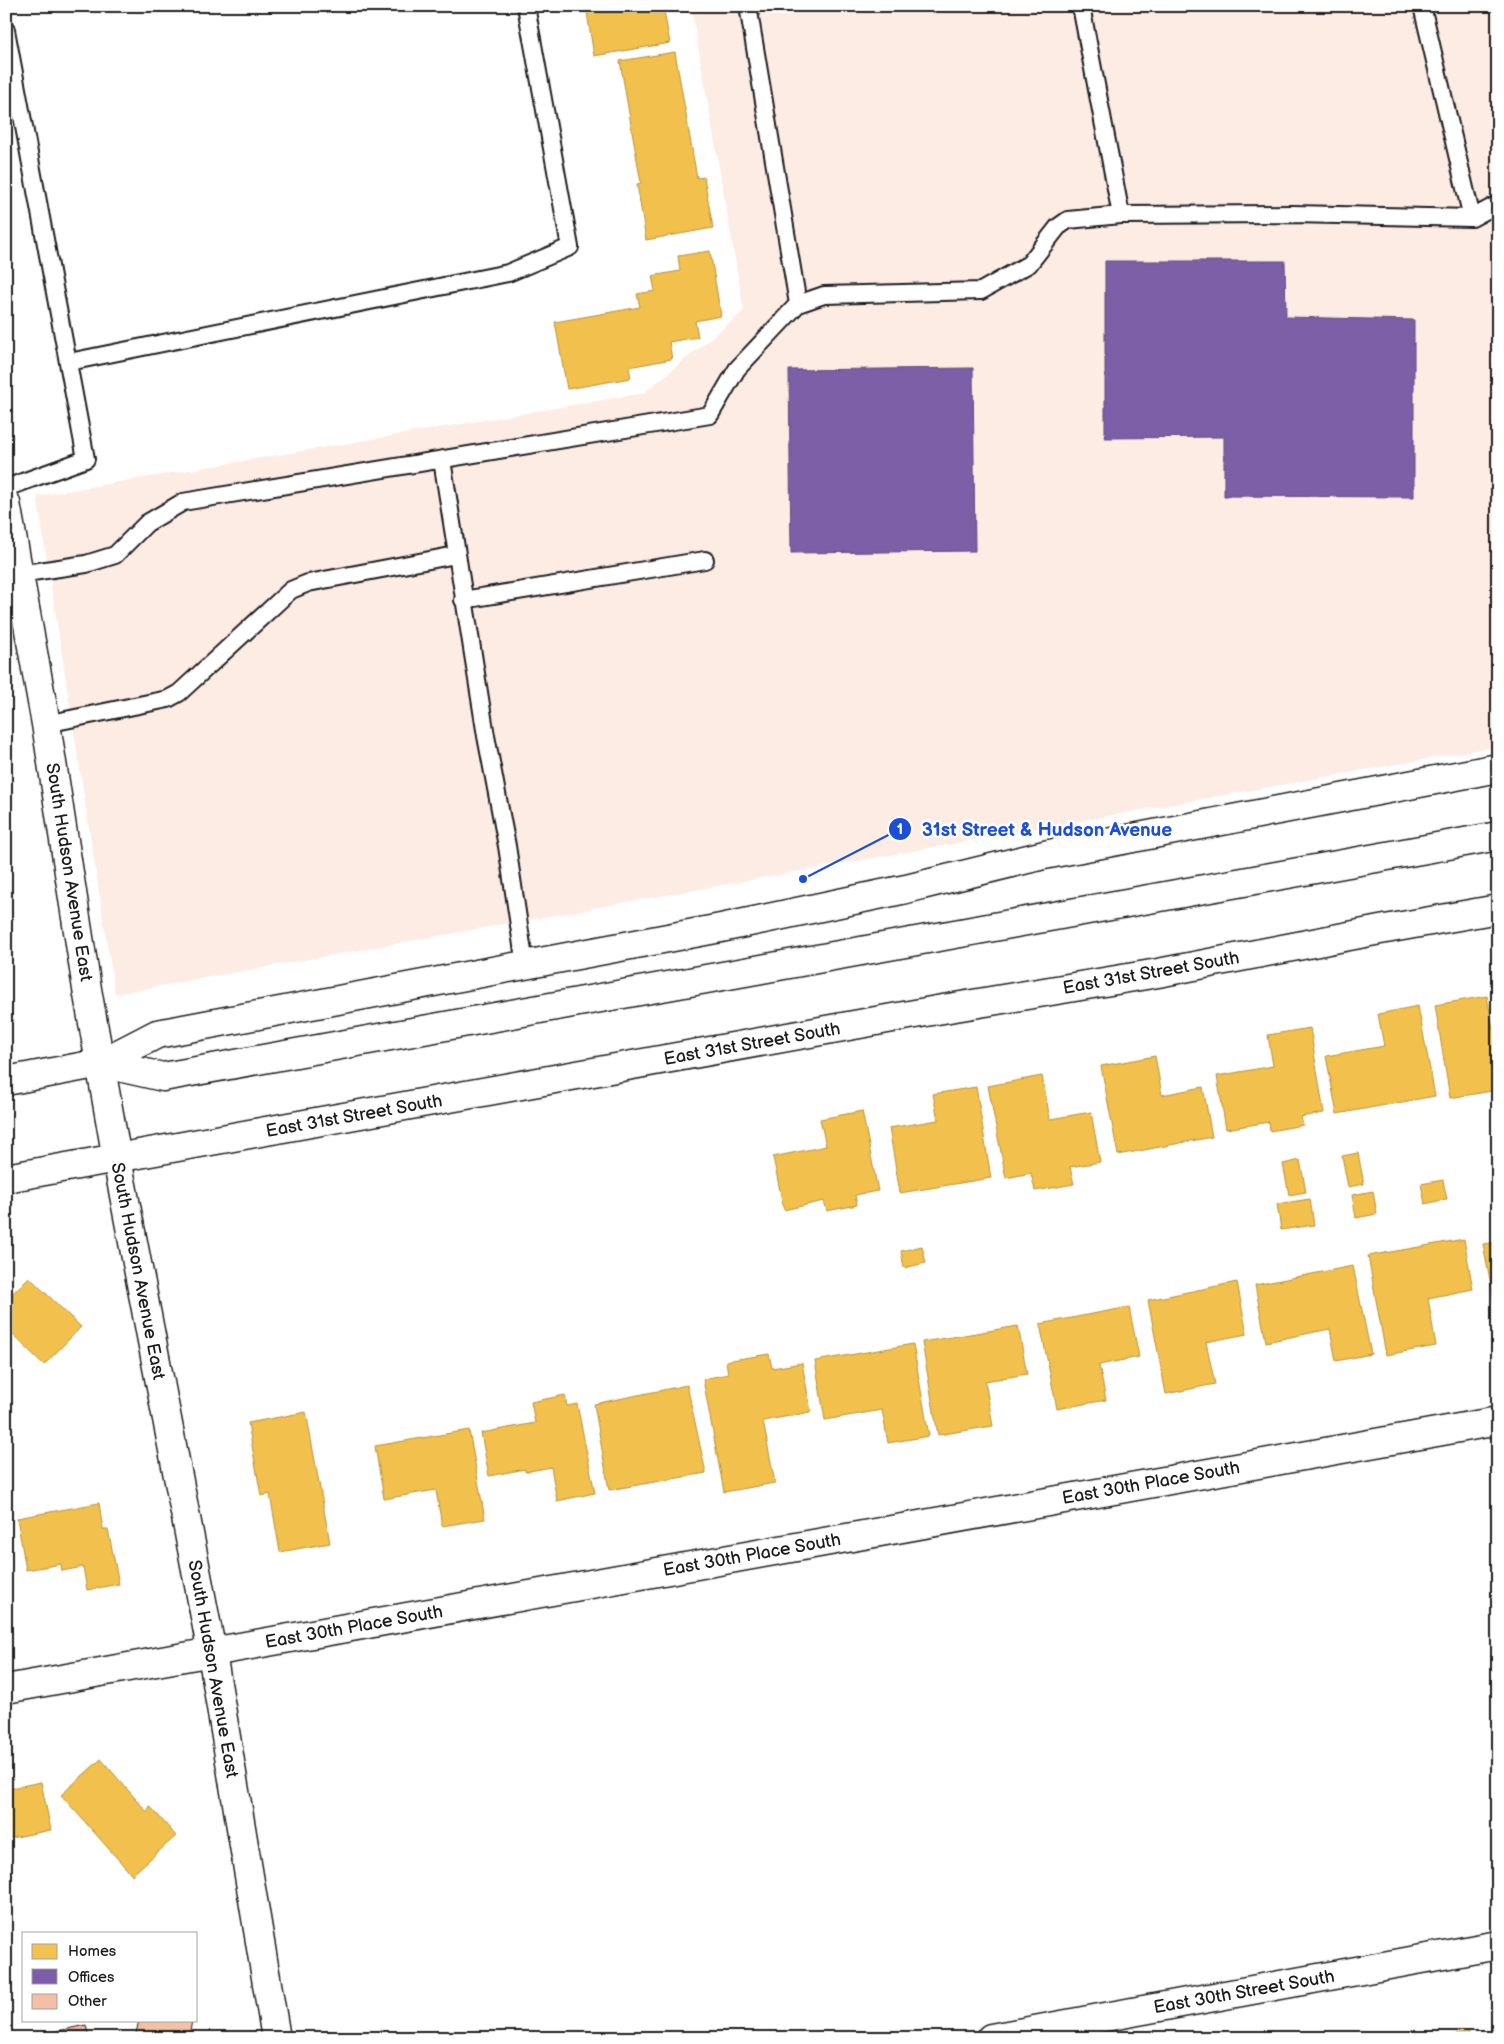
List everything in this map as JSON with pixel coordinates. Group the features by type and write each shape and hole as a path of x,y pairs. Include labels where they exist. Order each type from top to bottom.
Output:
{"street":[{"name":"South Hudson Avenue East","path":"6,503 46,724 87,989 117,1159 212,1653 276,2038"},
{"path":"6,1081 101,1063 156,1034 525,965 896,891 1044,855 1498,768"},
{"path":"101,1063 163,1077 1498,836"},
{"name":"East 31st Street South","path":"6,1178 928,1012 1167,972 1498,909"},
{"name":"East 30th Place South","path":"6,1689 1498,1421"},
{"name":"East 30th Street South","path":"991,2038 1498,1945"}],"lane":[{"path":"69,362 508,273 570,246 526,6"},
{"path":"748,6 798,304"},
{"path":"1081,6 1121,216"},
{"path":"1422,6 1472,218"},
{"path":"6,30 86,459 6,488"},
{"path":"19,574 86,564 115,555 147,523 183,502 710,415 737,369 798,304 824,295 981,291 1029,264 1058,226 1068,220 1121,216 1293,214 1472,218 1498,204"},
{"path":"442,460 463,600 507,846 525,965"},
{"path":"46,724 179,694 291,590 308,583 456,555"},
{"path":"463,600 705,560"}],"shaded area":[{"path":"691,6 1498,6 1498,746 115,994 37,496 644,393 744,311"}],"building: Homes":[{"path":"586,6 663,6 670,43 594,56"},
{"path":"675,52 697,178 704,177 713,228 646,240 637,184 641,183 620,61"},
{"path":"710,251 721,316 695,321 698,337 669,342 672,359 629,367 631,378 567,389 555,322 640,307 637,294 655,291 652,276 680,271 678,256"},
{"path":"1487,996 1495,1038 1498,1037 1498,1090 1450,1098 1435,1005"},
{"path":"1418,1006 1435,1096 1337,1114 1326,1056 1384,1046 1378,1014"},
{"path":"1310,1028 1324,1113 1301,1117 1303,1125 1270,1131 1269,1122 1226,1129 1217,1076 1273,1066 1268,1035"},
{"path":"1155,1056 1162,1095 1203,1087 1212,1137 1118,1155 1101,1066"},
{"path":"1042,1076 1050,1119 1091,1112 1100,1162 1070,1167 1074,1184 1035,1191 1031,1173 1006,1178 988,1086"},
{"path":"976,1087 991,1178 900,1193 889,1128 938,1120 933,1094"},
{"path":"862,1111 878,1191 855,1195 857,1205 827,1211 824,1201 784,1210 773,1157 826,1146 820,1119"},
{"path":"1358,1153 1364,1184 1348,1187 1342,1156"},
{"path":"1300,1160 1306,1192 1289,1195 1283,1164"},
{"path":"1443,1180 1447,1199 1425,1204 1421,1184"},
{"path":"1373,1191 1377,1214 1356,1218 1352,1195"},
{"path":"1310,1199 1314,1225 1281,1230 1277,1204"},
{"path":"1464,1239 1473,1289 1428,1298 1436,1346 1386,1355 1368,1256"},
{"path":"1498,1242 1498,1321 1483,1244"},
{"path":"922,1246 926,1263 904,1268 901,1251"},
{"path":"1353,1266 1371,1354 1336,1361 1330,1329 1266,1342 1255,1285"},
{"path":"29,1277 81,1327 44,1365 6,1328 6,1300"},
{"path":"1237,1282 1247,1334 1206,1342 1215,1384 1166,1394 1148,1300"},
{"path":"1129,1307 1139,1357 1099,1365 1106,1400 1057,1409 1040,1324"},
{"path":"1018,1326 1027,1374 985,1381 993,1426 938,1435 922,1342"},
{"path":"913,1344 929,1436 888,1443 882,1410 825,1420 815,1361"},
{"path":"769,1354 772,1368 802,1363 811,1412 763,1421 775,1483 724,1492 703,1379 728,1374 726,1361"},
{"path":"687,1385 706,1473 609,1490 594,1404"},
{"path":"565,1395 567,1406 577,1404 595,1493 557,1501 551,1467 525,1472 525,1469 489,1476 481,1433 535,1423 531,1402"},
{"path":"306,1412 330,1543 280,1552 270,1494 261,1496 248,1423"},
{"path":"469,1430 485,1519 442,1526 436,1490 384,1499 375,1446"},
{"path":"99,1503 103,1529 108,1529 119,1584 87,1590 83,1567 62,1571 61,1564 26,1570 17,1518"},
{"path":"101,1759 147,1812 150,1806 176,1836 132,1875 61,1795"},
{"path":"41,1782 51,1830 6,1839 6,1789"},
{"path":"1468,2032 1469,2038 1440,2038"}],"building: Offices":[{"path":"1105,261 1285,261 1286,317 1414,320 1414,497 1224,496 1224,437 1105,438"},
{"path":"973,368 975,551 791,553 789,370"}],"building: Other":[{"path":"139,2022 192,2022 189,2038 135,2038"},
{"path":"86,2025 89,2038 34,2038 33,2036"}],"place":[{"name":"31st Street & Hudson Avenue","path":"803,879"}]}
